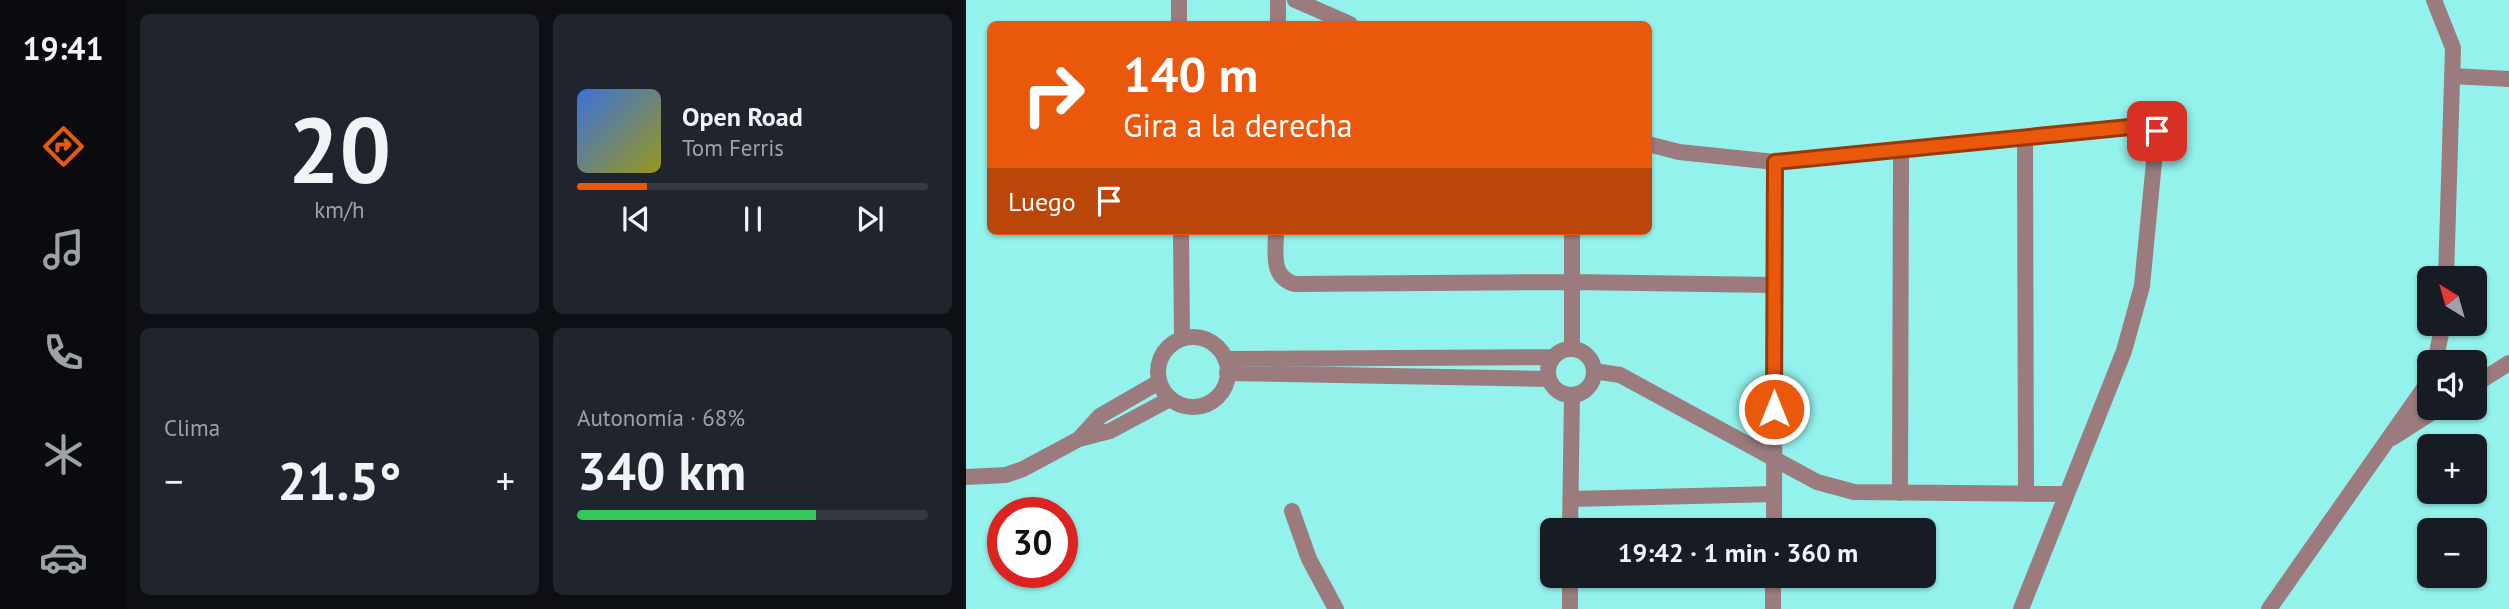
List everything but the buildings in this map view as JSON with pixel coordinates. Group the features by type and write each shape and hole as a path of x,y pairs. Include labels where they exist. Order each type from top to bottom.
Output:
{"street":[{"path":"1179,0 1179,21"},
{"path":"1278,0 1278,21"},
{"path":"1294,0 1343,21"},
{"path":"2434,0 2453,48 2446,266"},
{"path":"2452,76 2509,79"},
{"path":"1652,145 1679,152 1775,162 2150,125 2159,137 2142,286 2124,351 2021,609"},
{"path":"2025,138 2026,494"},
{"path":"1900,493 1901,150"},
{"path":"1773,518 1775,162"},
{"path":"1181,235 1182,339"},
{"path":"1276,235 1276,271 1283,281 1295,284 1572,282 1774,285"},
{"path":"1572,235 1572,348"},
{"path":"1182,339 1206,340 1215,345 1226,366 1220,393 1203,405 1189,407 1170,399 1159,382 1162,356 1182,339"},
{"path":"1341,367 1552,357 1572,348 1583,352 1591,360 1594,371 1592,382 1585,391 1572,395 1553,389 1547,368 1552,357"},
{"path":"2487,377 2509,363"},
{"path":"1226,366 1341,367 1548,379"},
{"path":"1594,371 1620,375 1817,482 1854,492 2067,494"},
{"path":"1079,439 1100,416 1159,382"},
{"path":"1570,518 1572,395"},
{"path":"2269,609 2417,397"},
{"path":"966,477 1006,475 1047,458 1079,439 1110,431 1170,399"},
{"path":"2384,443 2420,420"},
{"path":"1571,499 1774,494"},
{"path":"1292,511 1309,559 1336,609"},
{"path":"1570,588 1570,609"},
{"path":"1773,588 1773,609"}],"route":[{"path":"1774,409 1775,162 2150,125 2157,131"}]}
